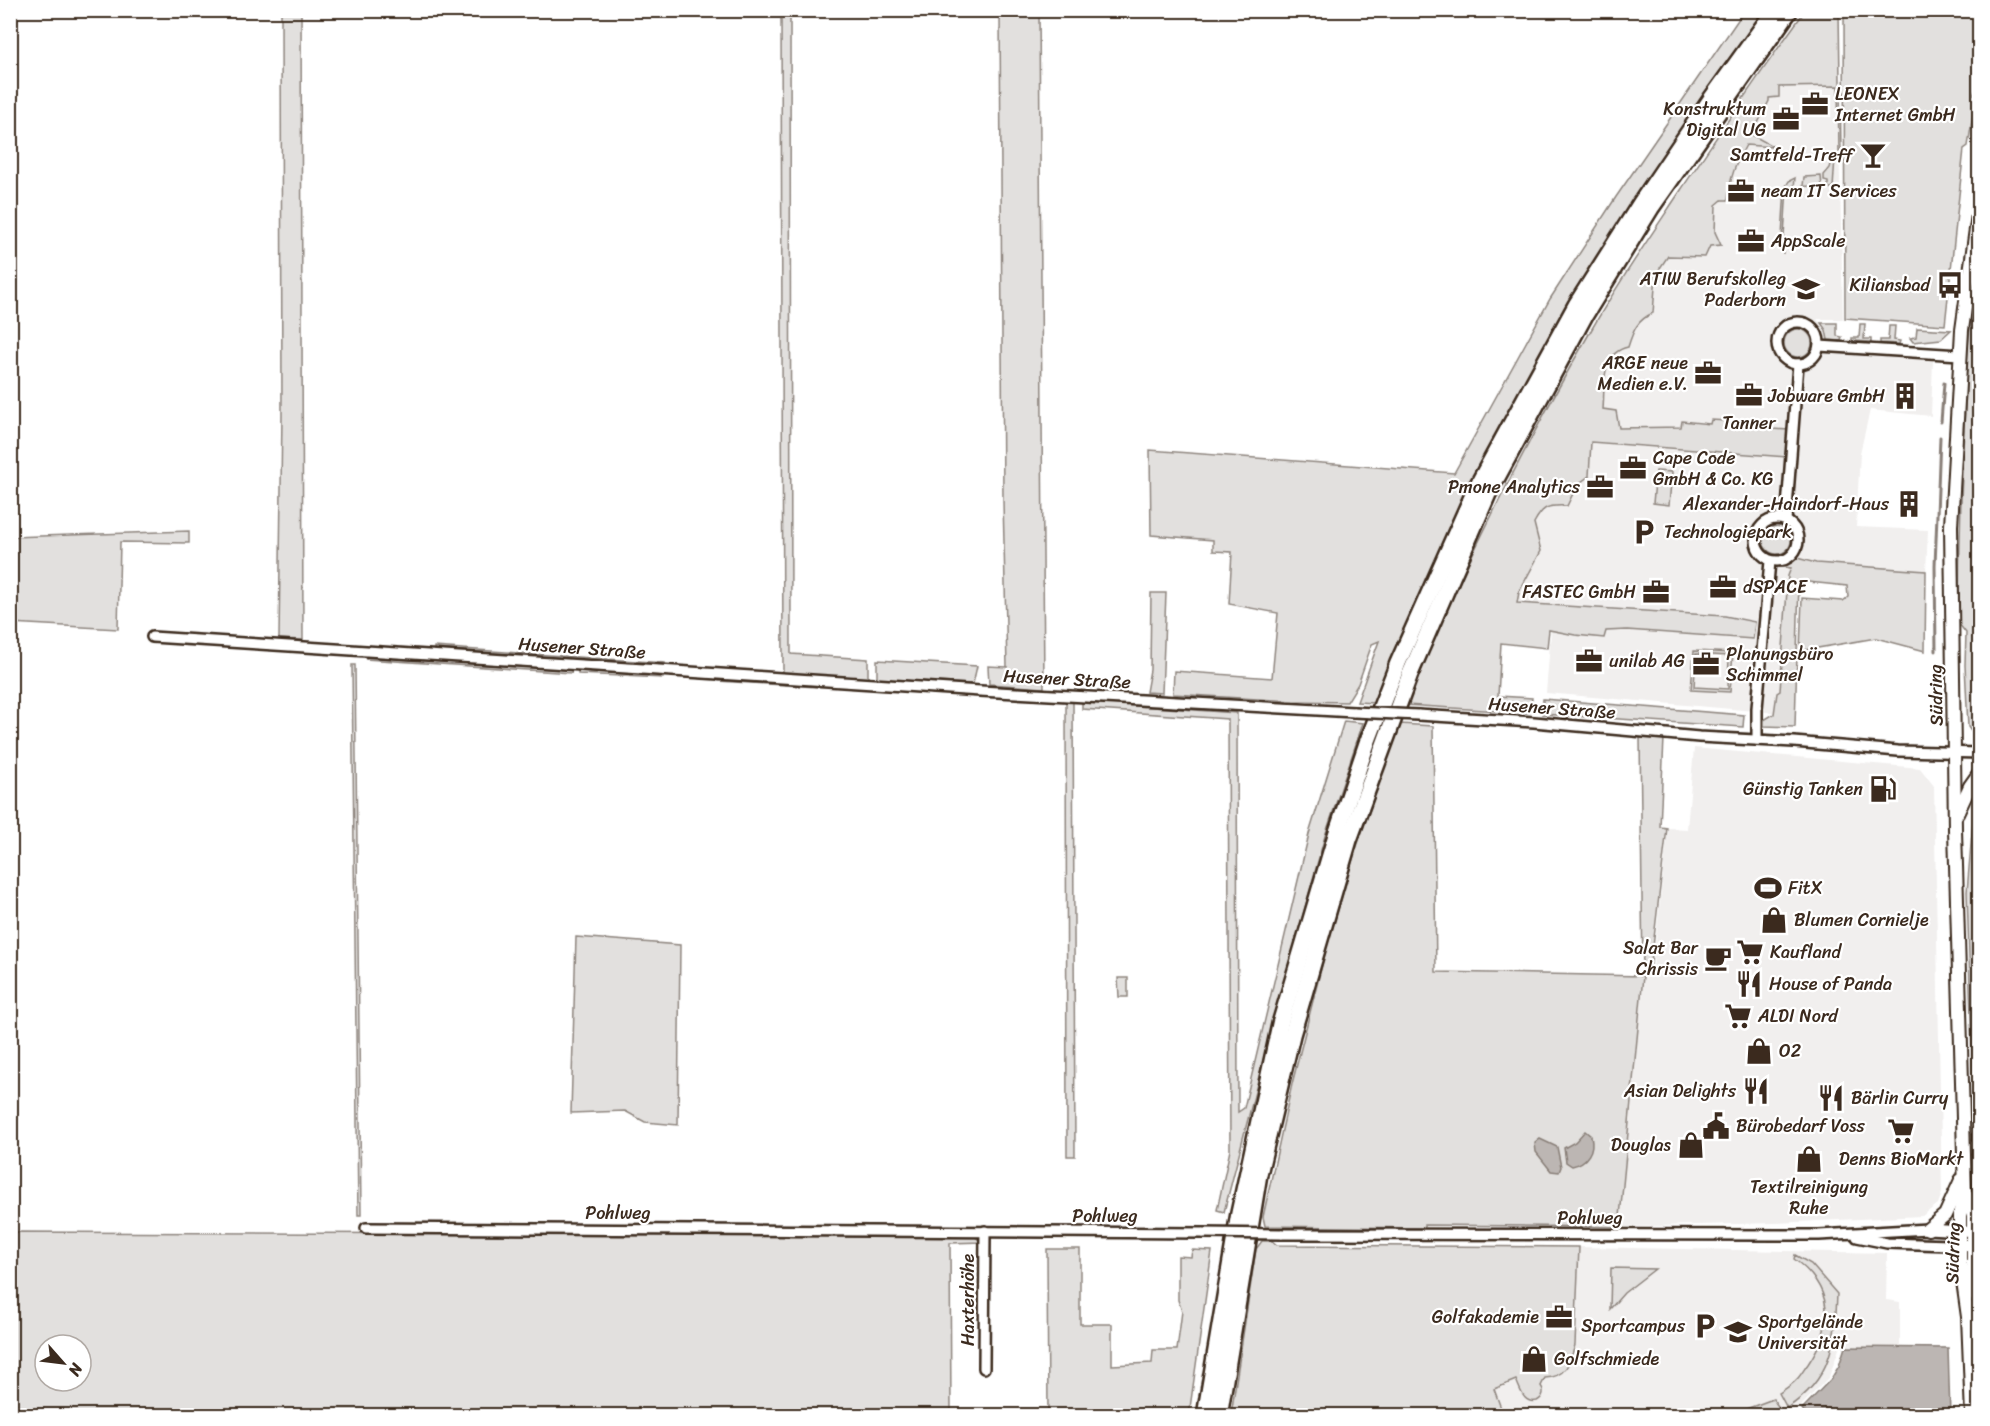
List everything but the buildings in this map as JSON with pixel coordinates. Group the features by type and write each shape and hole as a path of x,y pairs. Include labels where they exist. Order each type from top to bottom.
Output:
{"highway":[{"path":"1205,1416 1239,1213 1280,1024 1336,835 1367,743 1398,663 1476,488 1576,305 1640,204 1774,10"},
{"path":"1219,1416 1259,1173 1292,1035 1349,840 1410,674 1488,494 1585,315 1651,208 1790,10"}],"main road":[{"name":"Südring","path":"1972,1416 1968,1317 1971,1231 1960,1211 1965,1191 1951,526 1960,355 1980,200"},
{"path":"1956,818 1970,786 1980,772"},
{"path":"1928,1229 1945,1215 1964,1173"},
{"path":"1968,1317 1980,1277"}],"street":[{"path":"1800,322 1810,326 1817,334 1819,345 1811,359 1798,364 1786,360 1779,352 1777,341 1784,327 1800,322"},
{"path":"1819,345 1960,355"},
{"path":"1786,521 1798,364"},
{"path":"1770,520 1786,521 1793,526 1797,534 1797,548 1783,561 1770,561 1760,554 1755,542 1757,531 1770,520"},
{"path":"1757,740 1757,708 1770,561"},
{"name":"Husener Straße","path":"152,638 980,691 1534,722 1699,737 1898,751 1980,753"},
{"name":"Pohlweg","path":"366,1228 1281,1234 1843,1234 1928,1229 1971,1231"},
{"name":"Haxterhöhe","path":"984,1368 985,1231"},
{"name":"Pohlweg","path":"1843,1234 1887,1243 1971,1246"}],"shaded area":[{"path":"281,11 301,11 303,640 279,639 282,415"},
{"path":"781,11 790,11 791,654 868,659 868,678 783,673"},
{"path":"1000,11 1039,11 1044,688 989,684 988,666 1007,667 1003,501"},
{"path":"1744,11 1763,11 1705,92 1633,200 1571,302 1375,703 1357,702 1379,641 1372,644 1358,684 1347,702 1173,694 1174,671 1272,678 1278,613 1229,604 1232,552 1213,551 1213,540 1151,535 1150,450 1454,473 1550,299 1616,197"},
{"path":"1805,11 1839,11 1841,152 1839,152 1838,86 1779,87 1779,97 1769,98 1752,135 1774,147 1772,155 1772,147 1746,145 1734,171 1728,200 1722,200 1716,205 1715,232 1721,245 1710,246 1705,257 1668,256 1656,274 1653,313 1636,327 1628,347 1619,350 1613,356 1608,363 1604,380 1603,409 1616,411 1619,428 1681,427 1682,421 1710,424 1711,420 1764,423 1772,429 1789,430 1787,457 1591,442 1589,476 1577,485 1567,506 1555,506 1543,510 1534,523 1541,551 1519,592 1517,603 1725,616 1755,622 1753,639 1627,630 1606,631 1604,638 1549,630 1547,648 1501,643 1498,696 1532,698 1530,713 1406,705 1447,609 1493,513 1593,327 1681,190"},
{"path":"1844,11 1979,11 1980,75 1977,91 1974,94 1976,95 1968,146 1964,149 1945,325 1845,318"},
{"name":"Technologiepark","path":"1838,86 1843,319 1817,319 1828,335 1826,354 1835,351 1933,360 1931,416 1870,410 1860,453 1856,527 1928,530 1926,571 1816,563 1807,559 1791,563 1788,576 1778,713 1546,693 1551,631 1603,638 1606,631 1627,630 1753,638 1755,622 1725,616 1517,603 1519,592 1541,551 1534,523 1540,511 1551,505 1567,506 1577,485 1589,476 1591,442 1764,455 1772,429 1711,421 1711,425 1618,428 1603,409 1607,363 1618,349 1628,347 1637,324 1643,317 1653,313 1656,274 1668,256 1705,257 1715,232 1716,205 1722,200 1728,200 1733,169 1747,142 1772,147 1772,150 1774,147 1751,135 1769,98 1779,87","holes":["1800,329 1808,332 1812,340 1808,353 1796,357 1792,356 1783,341 1785,337","1779,525 1790,546 1784,552 1775,554 1767,550 1762,542 1770,527"]},
{"path":"1833,157 1835,157 1833,188 1828,188 1824,175 1830,168"},
{"path":"1821,176 1822,187 1803,186 1804,177"},
{"path":"1795,178 1794,187 1787,187 1783,253 1781,252 1785,188 1789,181"},
{"path":"1979,290 1979,735 1973,734 1968,727 1966,633 1959,624 1960,516 1967,364 1969,334"},
{"path":"1821,323 1837,323 1837,336 1842,337 1841,341 1828,340 1826,330"},
{"path":"1860,324 1865,324 1864,339 1871,339 1871,342 1852,341 1852,338 1859,338"},
{"path":"1889,326 1895,326 1894,340 1900,341 1899,344 1880,343 1880,340 1888,340"},
{"path":"1917,328 1951,330 1941,339 1913,342 1910,338 1916,337"},
{"path":"1798,329 1808,333 1812,343 1808,353 1798,357 1788,353 1784,343 1788,333"},
{"path":"1656,471 1672,472 1669,505 1653,503"},
{"path":"1777,526 1787,530 1791,540 1787,550 1777,554 1767,550 1763,540 1767,530"},
{"path":"189,531 189,543 120,542 118,629 11,623 11,537"},
{"path":"1797,558 1816,563 1926,571 1925,651 1876,638 1800,651 1802,598 1843,601 1848,597 1847,586 1799,581 1795,727 1764,726 1764,720 1774,714 1777,693 1780,691 1788,576 1791,568 1781,567"},
{"path":"1151,593 1166,593 1162,693 1146,692 1150,670"},
{"path":"434,647 665,663 665,665 434,649"},
{"path":"1694,651 1733,653 1730,692 1691,690","holes":["1696,654 1729,656 1728,689 1694,687"]},
{"path":"367,657 572,670 571,673 366,659"},
{"path":"877,660 977,666 973,684 877,679"},
{"path":"352,665 355,665 361,1215 358,1215"},
{"path":"578,671 663,675 663,678 578,674"},
{"path":"718,679 817,685 817,687 718,681"},
{"path":"1543,699 1744,715 1743,727 1542,714"},
{"path":"1066,701 1073,702 1075,1156 1067,1156"},
{"path":"1082,702 1237,713 1238,1112 1244,1108 1309,834 1344,721 1363,723 1325,836 1273,1022 1224,1212 1217,1210 1230,1150 1228,719 1082,709"},
{"path":"1400,724 1433,726 1436,972 1643,976 1619,1227 1265,1226 1263,1217 1292,1084 1325,953 1356,849"},
{"path":"1640,737 1664,738 1660,827 1667,828 1650,972 1643,975"},
{"path":"1694,748 1920,768 1934,786 1942,1193 1938,1204 1922,1216 1619,1227 1643,976 1652,974 1668,828 1687,829"},
{"path":"1979,792 1979,1209 1977,1209 1967,892 1975,797"},
{"path":"576,937 680,945 678,1125 645,1122 625,1111 571,1113"},
{"path":"1118,978 1128,978 1128,997 1119,997"},
{"path":"1585,1131 1591,1136 1591,1151 1586,1159 1572,1166 1566,1162 1564,1148 1575,1142"},
{"path":"1540,1139 1557,1147 1561,1167 1559,1172 1551,1171 1536,1152 1535,1143"},
{"path":"11,1232 974,1236 981,1242 950,1243 951,1415 11,1416"},
{"path":"1262,1241 1272,1241 1277,1245 1579,1247 1575,1345 1571,1358 1562,1372 1545,1378 1541,1386 1543,1394 1537,1401 1526,1398 1516,1380 1494,1389 1502,1411 1490,1415 1231,1415 1256,1249"},
{"name":"Sportgelände Universität","path":"1579,1247 1887,1253 1886,1300 1900,1302 1900,1347 1840,1346 1829,1377 1801,1406 1783,1415 1401,1416 1500,1359 1541,1385 1576,1319"},
{"path":"1047,1249 1080,1249 1080,1324 1112,1324 1112,1365 1152,1363 1153,1350 1177,1350 1182,1311 1178,1300 1178,1256 1191,1257 1192,1250 1212,1251 1189,1415 1048,1415"},
{"path":"1795,1255 1811,1264 1837,1294 1835,1329 1828,1359 1814,1385 1787,1408 1779,1393 1800,1376 1808,1364 1823,1335 1826,1321 1823,1294 1807,1270 1794,1259"},
{"path":"1611,1268 1655,1269 1624,1293 1610,1309"},
{"path":"1845,1347 1948,1348 1950,1415 1807,1415 1802,1409 1831,1379 1839,1366"},
{"path":"1773,1399 1782,1412 1776,1415 1730,1415"}],"waterway":[{"path":"1941,422 1944,383"},
{"path":"1936,651 1935,566 1940,437"}],"place":[{"name":"LEONEX Internet GmbH","path":"1815,104"},
{"name":"Konstruktum Digital UG","path":"1786,119"},
{"name":"Samtfeld-Treff","path":"1873,155"},
{"name":"neam IT Services","path":"1741,191"},
{"name":"AppScale","path":"1751,241"},
{"name":"Kiliansbad","path":"1950,285"},
{"name":"ATIW Berufskolleg Paderborn","path":"1806,289"},
{"name":"ARGE neue Medien e.V.","path":"1708,373"},
{"name":"Tanner","path":"1749,395"},
{"name":"Jobware GmbH","path":"1905,396"},
{"name":"Cape Code GmbH & Co. KG","path":"1633,468"},
{"name":"Pmone Analytics","path":"1600,487"},
{"name":"Alexander-Haindorf-Haus","path":"1909,504"},
{"name":"Technologiepark","path":"1644,532"},
{"name":"dSPACE","path":"1723,587"},
{"name":"FASTEC GmbH","path":"1656,592"},
{"name":"unilab AG","path":"1589,661"},
{"name":"Planungsbüro Schimmel","path":"1706,664"},
{"name":"Günstig Tanken","path":"1883,789"},
{"name":"FitX","path":"1768,888"},
{"name":"Blumen Cornielje","path":"1774,920"},
{"name":"Kaufland","path":"1750,952"},
{"name":"Salat Bar Chrissis","path":"1718,958"},
{"name":"House of Panda","path":"1749,984"},
{"name":"ALDI Nord","path":"1738,1016"},
{"name":"O2","path":"1759,1051"},
{"name":"Asian Delights","path":"1756,1091"},
{"name":"Bärlin Curry","path":"1831,1098"},
{"name":"Bürobedarf Voss","path":"1716,1126"},
{"name":"Denns BioMarkt","path":"1901,1131"},
{"name":"Douglas","path":"1691,1145"},
{"name":"Textilreinigung Ruhe","path":"1809,1159"},
{"name":"Golfakademie","path":"1559,1317"},
{"name":"Sportcampus","path":"1705,1326"},
{"name":"Sportgelände Universität","path":"1738,1332"},
{"name":"Golfschmiede","path":"1534,1359"}]}
